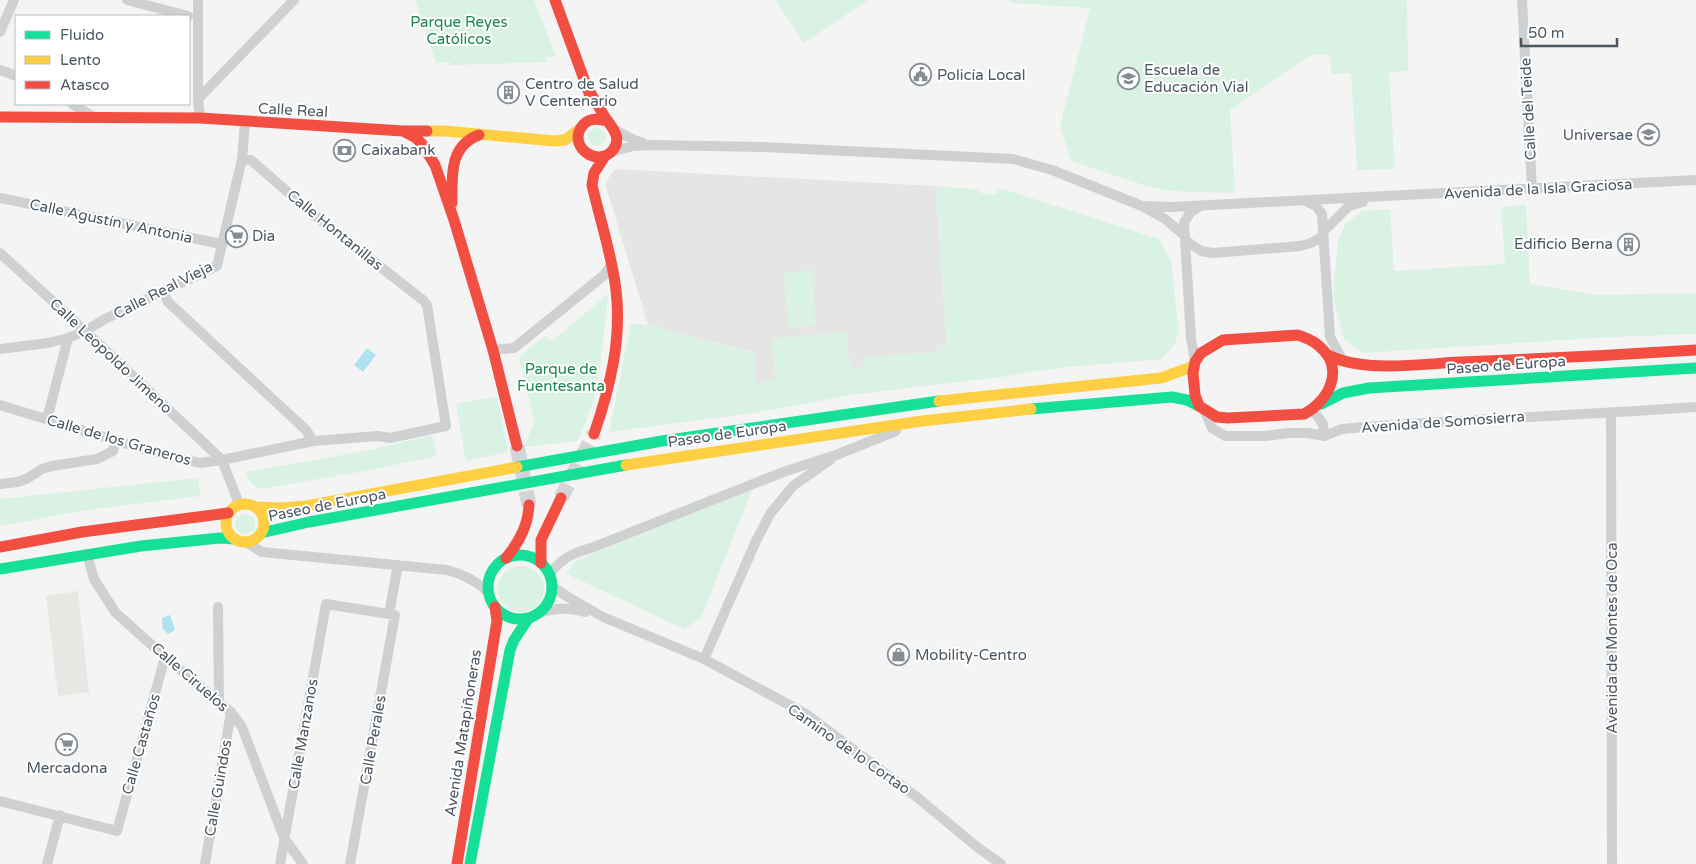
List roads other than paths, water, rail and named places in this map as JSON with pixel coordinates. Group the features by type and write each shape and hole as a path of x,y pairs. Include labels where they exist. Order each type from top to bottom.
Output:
{"main road":[{"path":"555,0 590,92 592,103 578,140 582,150 593,157 608,154"},
{"path":"590,92 611,126 617,142 595,170 591,179 612,264 617,291 618,312 606,397 594,434"},
{"name":"Calle Real","path":"0,117 200,118 403,131 445,131 554,141 565,140 584,125"},
{"path":"584,125 597,119 611,126"},
{"path":"403,131 416,138 436,165 493,350 517,446"},
{"path":"454,220 452,188 456,153 464,141 471,136 482,134"},
{"path":"1298,336 1310,339 1326,353 1332,369 1329,391 1317,407 1304,414 1217,417 1202,409 1195,395 1194,364 1202,353 1223,340 1298,336"},
{"name":"Paseo de Europa","path":"1326,353 1344,361 1367,366 1522,360 1696,350"},
{"name":"Paseo de Europa","path":"257,507 306,506 662,441 918,403 1161,378 1194,364"},
{"name":"Paseo de Europa","path":"1317,407 1343,393 1369,388 1696,368"},
{"name":"Paseo de Europa","path":"261,534 278,528 309,522 664,458 922,421 1039,408 1172,397 1187,400 1202,409"},
{"path":"541,563 541,540 561,498"},
{"path":"0,547 82,532 228,513 239,504 257,507 264,519 264,527 261,534 255,539 220,538 87,554 0,569"},
{"path":"506,558 528,555 541,563 550,573 553,586 548,603 539,613 528,619 512,619 501,614 487,591 487,584 493,570 506,558 524,531 529,515 529,505"},
{"path":"228,513 226,527 230,534 241,540"},
{"name":"Avenida Matapiñoneras","path":"457,864 497,621 495,607"},
{"name":"Avenida Matapiñoneras","path":"470,864 510,650 519,631 528,619"}],"street":[{"path":"0,32 14,0"},
{"path":"127,0 184,15"},
{"path":"198,0 192,17 200,118"},
{"path":"198,99 294,0"},
{"name":"Calle del Teide","path":"1522,0 1532,189"},
{"path":"0,70 15,76"},
{"path":"74,105 95,118"},
{"name":"Calle Real Vieja","path":"0,349 48,343 68,338 217,266 242,159 246,122"},
{"path":"611,126 634,140 651,145"},
{"path":"608,154 633,146 651,145 763,147 1013,159 1052,170 1142,206 1165,219 1201,251 1213,253 1300,246 1311,243 1323,234"},
{"name":"Calle Hontanillas","path":"242,159 250,160 313,214 424,301 427,305 446,426"},
{"name":"Avenida de la Isla Graciosa","path":"1142,206 1172,208 1696,180"},
{"name":"Avenida de la Isla Graciosa","path":"1323,234 1349,206 1381,197"},
{"name":"Calle Agustín y Antonia","path":"0,198 221,244"},
{"path":"1305,201 1316,206 1322,214 1330,337 1326,353"},
{"path":"1194,364 1184,223 1190,213 1200,206"},
{"name":"Calle Leopoldo Jimeno","path":"0,253 222,460"},
{"path":"493,350 514,348 602,276 612,264"},
{"path":"163,292 168,302 306,430 313,441"},
{"path":"1330,337 1344,361"},
{"path":"47,419 68,338"},
{"name":"Calle de los Graneros","path":"0,405 150,451 200,463 313,441 378,436 390,438 446,426"},
{"path":"1317,407 1324,424 1324,436"},
{"name":"Avenida de Somosierra","path":"1202,409 1212,428 1225,436 1265,436 1289,433 1308,433 1324,436 1342,429 1696,407"},
{"name":"Avenida de Montes de Oca","path":"1611,413 1612,864"},
{"path":"550,573 559,563 572,554 786,471 836,455 922,421"},
{"path":"0,484 18,482 42,469 52,466 97,459 112,451 116,441"},
{"path":"704,659 756,541 770,514 793,486 836,455"},
{"path":"222,460 239,504"},
{"path":"241,540 262,552 447,570 463,574 478,582 487,591"},
{"name":"Calle Ciruelos","path":"87,554 94,579 115,612 220,702 231,712 242,727 284,838 303,864"},
{"name":"Calle Perales","path":"350,864 392,615 398,565"},
{"name":"Camino de lo Cortao","path":"553,586 603,617"},
{"name":"Calle Manzanos","path":"280,864 326,604 392,615"},
{"path":"218,607 220,702"},
{"name":"Camino de lo Cortao","path":"539,613 552,609 575,608 603,617 704,659 806,714 918,798 976,847 1001,864"},
{"name":"Calle Castaños","path":"60,815 117,831 166,657"},
{"name":"Calle Guindos","path":"205,864 231,712"},
{"path":"0,801 60,815 47,864"}],"water":[{"path":"367,348 376,355 363,372 354,365"},
{"path":"170,615 175,630 168,634 163,629 162,618"}],"tunnel":[{"path":"561,498 594,434"},
{"path":"517,446 529,505"}],"place":[{"name":"Policía Local","path":"921,75"},
{"name":"Escuela de Educación Vial","path":"1128,79"},
{"name":"Centro de Salud V Centenario","path":"509,93"},
{"name":"Universae","path":"1649,135"},
{"name":"Caixabank","path":"345,150"},
{"name":"Dia","path":"236,236"},
{"name":"Edificio Berna","path":"1629,244"},
{"name":"Mobility-Centro","path":"899,655"},
{"name":"Mercadona","path":"67,745"}],"park label":[{"name":"Parque Reyes Católicos","path":"459,30"},
{"name":"Parque de Fuentesanta","path":"561,378"}]}
